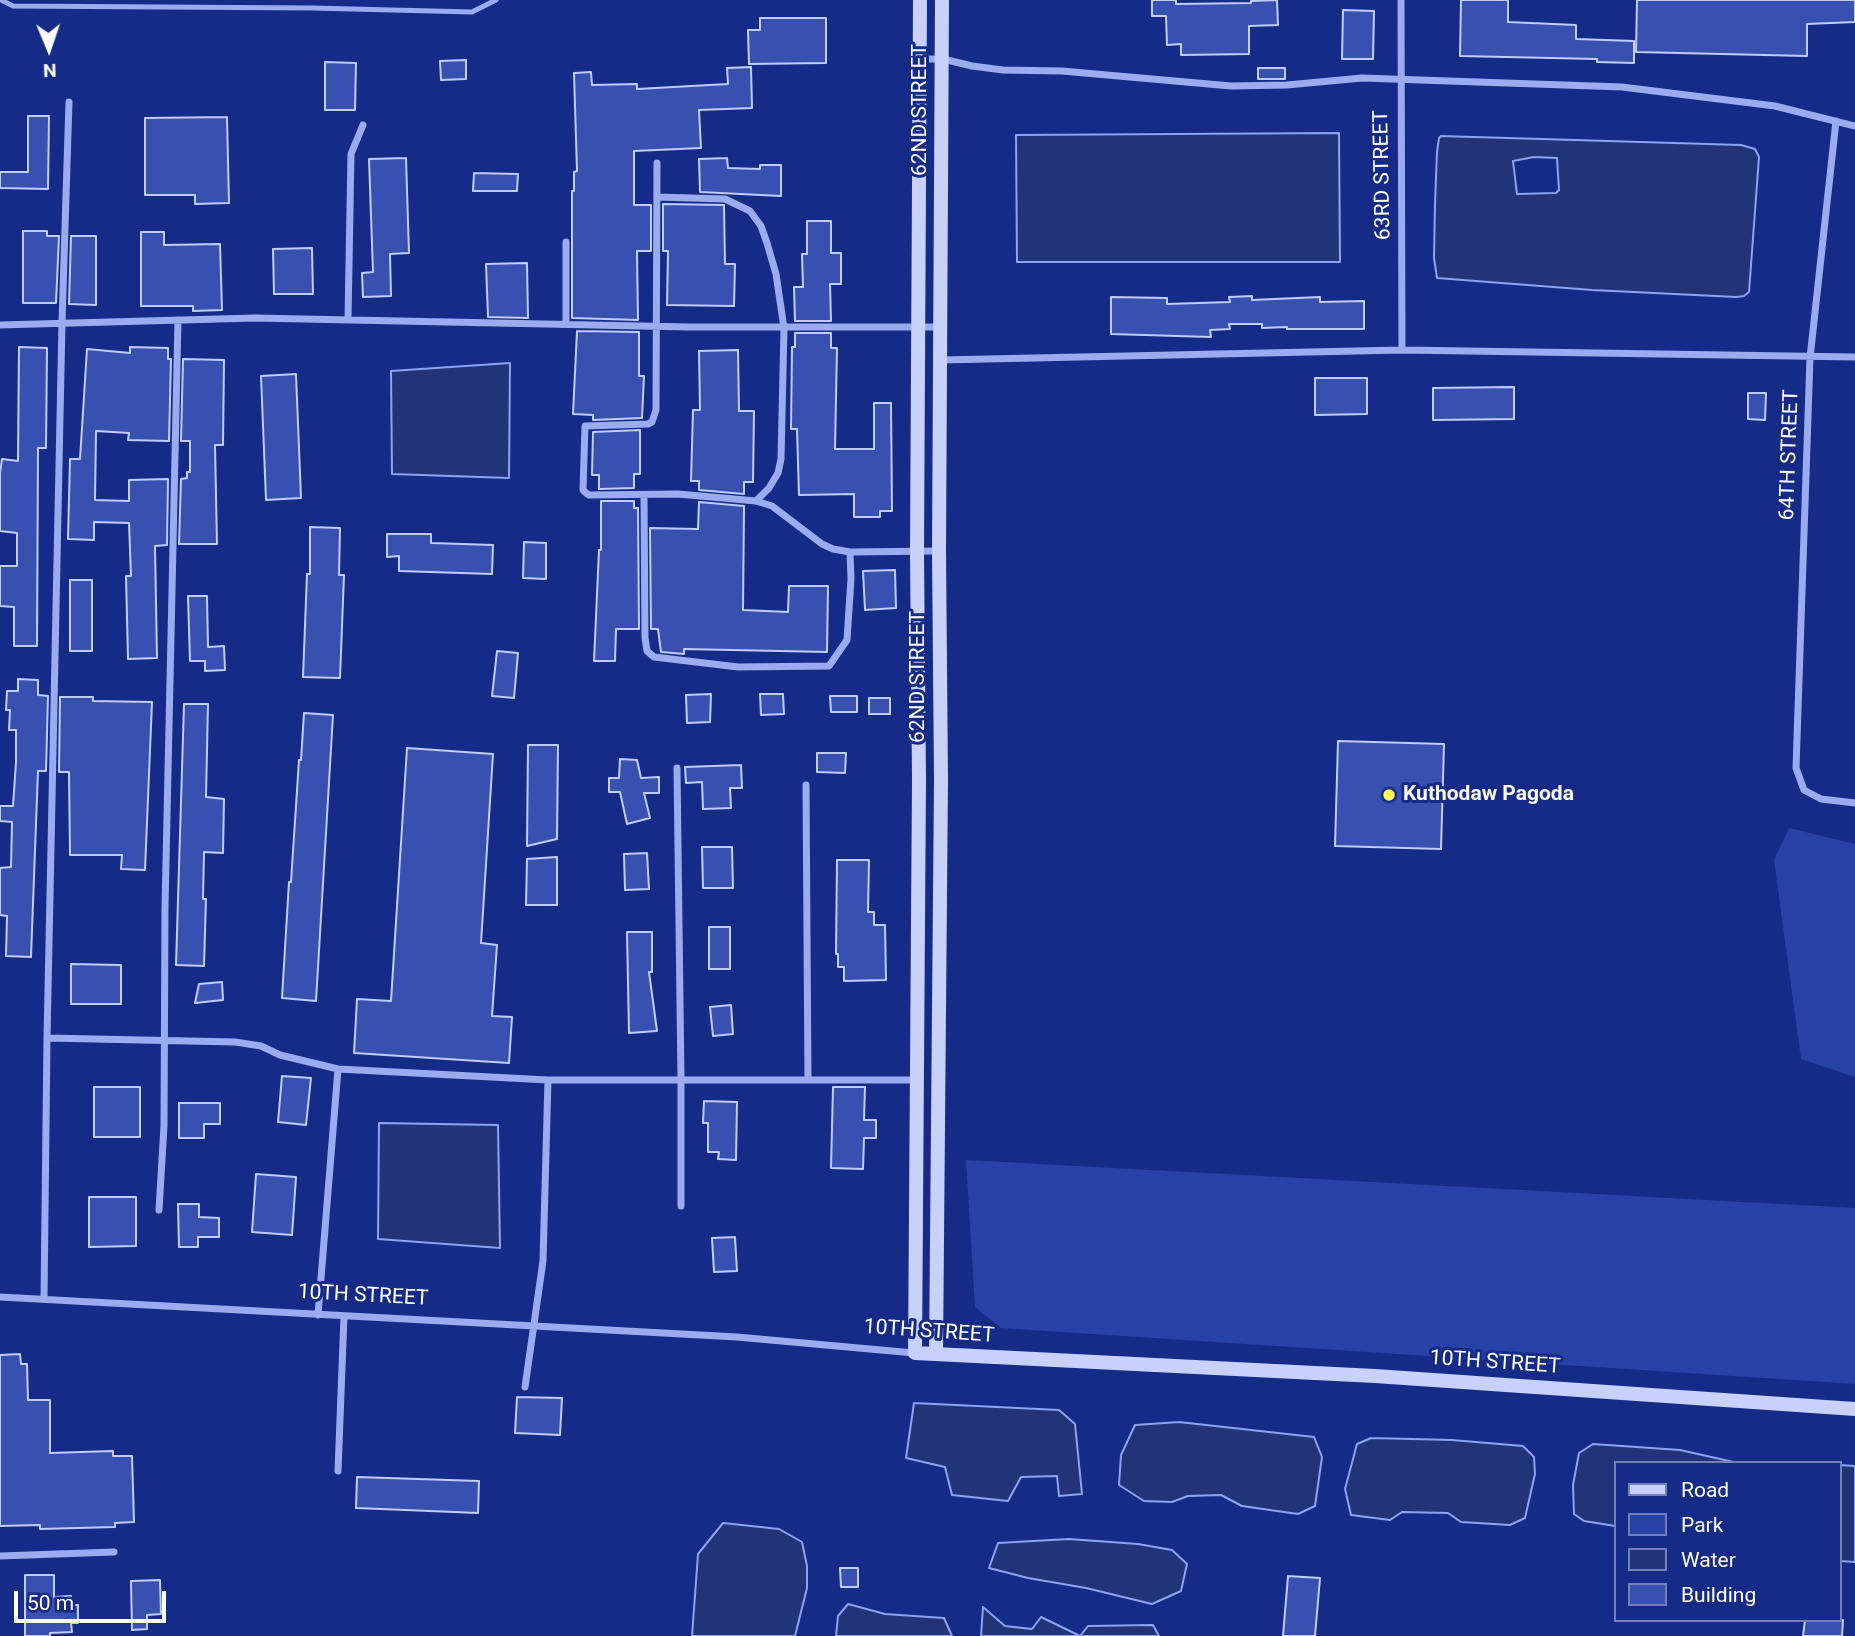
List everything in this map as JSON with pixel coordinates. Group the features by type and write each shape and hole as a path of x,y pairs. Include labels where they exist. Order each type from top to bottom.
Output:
{"main road":[{"name":"62ND STREET","path":"915,1353 920,0"},
{"name":"62ND STREET","path":"936,1354 941,780 939,551 942,0"},
{"path":"919,780 941,780"},
{"path":"915,1172 937,1172"},
{"name":"10TH STREET","path":"915,1353 1375,1376 1855,1409"}],"street":[{"name":"63RD STREET","path":"1401,0 1399,78 1402,350"},
{"path":"921,59 943,59 1003,70 1062,71 1231,86 1399,78 1622,87 1775,106 1855,126"},
{"path":"44,1299 47,1038 69,102"},
{"name":"64TH STREET","path":"1836,121 1810,358 1796,768 1804,790 1821,799 1855,803"},
{"path":"348,319 351,154 363,125"},
{"path":"657,163 656,410 652,422 585,426 583,490 589,495 678,494 756,500 772,506 822,544 833,549 850,552 939,551"},
{"path":"657,197 725,199 750,212 761,226 776,274 784,327 781,459 778,472 756,500"},
{"path":"566,242 566,323"},
{"path":"0,326 62,322 348,319 658,326 941,327"},
{"path":"159,1210 165,1040 165,907 178,320"},
{"path":"941,360 1402,350 1855,357"},
{"path":"644,495 645,638 647,651 654,657 738,667 829,666 847,640 850,552"},
{"path":"677,768 681,1206"},
{"path":"806,785 808,1080"},
{"path":"47,1038 250,1044 280,1055 338,1069 548,1080 916,1080"},
{"path":"318,1315 338,1069"},
{"path":"525,1387 543,1261 548,1080"},
{"name":"10TH STREET","path":"0,1297 737,1337 915,1353"},
{"path":"338,1471 344,1316"},
{"path":"0,1556 114,1552"}],"lane":[{"path":"1,0 13,6 472,12 496,0"}],"green space":[{"path":"1789,828 1855,844 1855,1077 1801,1059 1774,860"},
{"path":"966,1160 1855,1208 1855,1384 1001,1328 975,1307"}],"water":[{"path":"1339,133 1340,262 1017,262 1016,135"},
{"path":"1439,138 1741,145 1755,149 1759,157 1749,292 1736,297 1592,290 1437,278 1434,258","holes":["1534,157 1557,158 1559,190 1556,193 1517,194 1513,161"]},
{"path":"510,363 509,478 392,474 391,371"},
{"path":"379,1123 498,1125 500,1248 378,1239"},
{"path":"914,1403 1059,1410 1075,1424 1082,1494 1059,1496 1057,1476 1021,1477 1008,1501 952,1495 945,1467 906,1458"},
{"path":"1179,1422 1314,1437 1322,1457 1315,1506 1298,1514 1242,1506 1221,1495 1188,1496 1172,1502 1144,1501 1119,1485 1121,1455 1135,1425"},
{"path":"1371,1438 1452,1440 1523,1446 1534,1457 1535,1474 1525,1518 1510,1525 1461,1522 1448,1513 1402,1512 1390,1520 1351,1515 1345,1489 1357,1444"},
{"path":"1593,1444 1680,1450 1729,1461 1614,1461 1614,1526 1584,1521 1574,1514 1573,1485 1579,1453"},
{"path":"1841,1465 1855,1466 1855,1562 1841,1561"},
{"path":"723,1523 779,1529 802,1542 807,1566 807,1588 795,1636 692,1636 698,1554"},
{"path":"1069,1539 1138,1544 1172,1550 1187,1564 1181,1591 1152,1604 989,1568 998,1543"},
{"path":"848,1604 885,1614 944,1618 952,1636 836,1636 838,1616"},
{"path":"983,1607 1005,1626 1032,1629 1041,1617 1080,1636 981,1636"},
{"path":"1153,1625 1159,1636 1080,1636 1088,1626"}],"building":[{"path":"1152,0 1176,0 1176,4 1277,0 1278,25 1249,26 1249,54 1181,55 1181,44 1167,45 1166,16 1152,16"},
{"path":"1461,0 1508,0 1508,22 1576,25 1576,39 1634,41 1634,63 1597,62 1597,59 1460,56"},
{"path":"1637,0 1855,0 1855,22 1807,24 1807,56 1636,52"},
{"path":"1343,10 1374,11 1373,59 1342,59"},
{"path":"760,18 826,18 826,63 749,64 748,30 760,30"},
{"path":"466,60 466,79 441,80 440,61"},
{"path":"325,62 356,63 355,110 325,110"},
{"path":"751,67 752,108 699,110 701,148 634,151 634,205 651,205 651,251 637,251 638,320 572,318 572,191 574,172 577,171 574,73 591,72 592,85 637,84 637,89 728,84 727,68"},
{"path":"1258,68 1285,68 1285,79 1258,79"},
{"path":"28,116 49,116 48,189 0,188 0,172 28,172"},
{"path":"227,117 229,203 195,204 195,195 145,195 145,118"},
{"path":"406,158 409,253 390,254 391,296 363,297 362,273 373,272 369,159"},
{"path":"727,158 728,168 760,169 760,165 781,165 781,196 700,192 699,159"},
{"path":"474,173 518,174 517,191 473,191"},
{"path":"663,204 724,205 725,264 735,264 734,306 667,305 668,251 663,251"},
{"path":"807,221 831,221 831,253 841,253 841,284 830,284 831,321 795,321 794,287 803,287 802,254 807,254"},
{"path":"23,231 47,231 47,236 59,236 56,303 23,303"},
{"path":"141,232 164,232 164,245 220,244 222,310 193,311 193,306 141,306"},
{"path":"71,236 96,236 96,305 69,304"},
{"path":"312,248 313,294 274,294 273,249"},
{"path":"527,263 528,318 488,317 486,264"},
{"path":"1252,296 1252,300 1320,297 1320,302 1364,301 1364,329 1287,329 1262,328 1262,324 1229,324 1230,329 1210,330 1211,337 1111,334 1111,297 1167,298 1167,304 1230,302 1229,297"},
{"path":"577,331 639,332 639,376 644,376 642,418 593,420 593,415 573,414"},
{"path":"795,333 831,333 831,348 837,348 835,449 874,449 874,403 891,403 892,511 880,511 880,517 854,517 854,494 799,495 797,429 791,429 792,347 795,347"},
{"path":"19,347 47,348 46,448 38,448 37,646 14,646 14,607 0,606 0,566 17,566 17,533 0,531 0,473 2,459 18,461"},
{"path":"130,347 168,348 168,359 171,359 169,441 128,440 129,433 96,431 95,500 129,501 129,480 168,479 167,545 155,546 157,658 128,659 126,576 131,576 129,523 94,522 94,540 68,539 70,459 80,459 87,349 130,353"},
{"path":"738,350 739,411 754,411 753,482 744,482 744,494 699,490 699,481 691,481 693,410 700,410 699,351"},
{"path":"183,359 224,360 223,445 215,445 217,544 179,544 181,479 187,478 187,472 190,472 190,441 181,441"},
{"path":"296,374 301,498 266,500 261,376"},
{"path":"1315,378 1367,378 1367,414 1315,415"},
{"path":"1514,387 1514,419 1433,420 1433,388"},
{"path":"1748,393 1766,393 1765,420 1748,419"},
{"path":"640,430 640,474 634,474 634,488 599,489 599,475 592,475 593,432"},
{"path":"601,501 634,501 634,508 638,508 639,629 616,629 615,661 594,661 601,550"},
{"path":"699,502 744,506 743,610 788,612 789,586 828,586 827,652 684,649 684,654 661,652 658,629 651,629 650,528 698,529"},
{"path":"310,527 340,528 339,575 344,575 340,678 303,677 307,574 310,574"},
{"path":"387,534 431,534 431,543 493,545 492,574 399,571 399,556 387,557"},
{"path":"524,542 546,543 546,579 523,578"},
{"path":"895,570 896,608 865,610 863,571"},
{"path":"70,580 92,580 92,651 70,651"},
{"path":"188,596 207,596 208,647 224,646 225,670 205,671 205,661 190,661"},
{"path":"497,651 518,653 514,698 492,696"},
{"path":"18,679 38,680 38,695 48,696 46,771 38,771 31,957 6,956 7,916 0,915 0,868 11,867 12,822 0,821 0,806 13,806 16,762 16,730 9,730 7,691 18,691"},
{"path":"711,694 710,722 687,723 686,695"},
{"path":"760,694 783,694 784,714 761,715"},
{"path":"830,696 857,696 857,712 831,712"},
{"path":"60,697 93,697 93,701 152,702 145,870 121,869 122,855 70,855 69,772 59,772"},
{"path":"869,698 890,698 890,714 869,714"},
{"path":"184,704 208,704 206,797 224,799 223,853 204,852 204,966 176,965"},
{"path":"304,713 333,715 316,1001 282,998"},
{"name":"Kuthodaw Pagoda","path":"1338,741 1444,744 1441,849 1335,846"},
{"path":"528,745 558,745 557,839 527,846"},
{"path":"407,748 493,754 481,943 497,945 492,1016 512,1017 509,1063 354,1053 357,999 391,1001"},
{"path":"817,753 846,753 845,773 817,772"},
{"path":"620,759 637,760 641,778 659,777 659,793 644,793 650,818 627,824 620,792 609,792 609,778 619,778"},
{"path":"741,765 742,788 730,788 731,808 703,809 702,782 686,783 685,767"},
{"path":"702,847 732,847 733,888 703,888"},
{"path":"647,853 649,889 625,890 624,854"},
{"path":"557,857 557,905 526,905 527,859"},
{"path":"837,860 869,860 868,912 874,912 874,925 885,925 886,980 844,981 844,967 838,967"},
{"path":"709,927 730,927 730,969 709,969"},
{"path":"627,932 652,932 652,972 649,972 657,1031 629,1033"},
{"path":"71,964 121,965 121,1004 71,1004"},
{"path":"222,982 223,1000 195,1003 199,984"},
{"path":"731,1005 733,1034 713,1036 710,1007"},
{"path":"282,1076 311,1078 306,1125 278,1122"},
{"path":"94,1087 140,1087 140,1137 94,1137"},
{"path":"833,1087 865,1087 864,1120 876,1120 876,1138 864,1138 863,1169 831,1168"},
{"path":"704,1101 737,1102 736,1160 718,1159 719,1152 708,1152 708,1123 703,1123"},
{"path":"179,1103 220,1103 220,1124 204,1124 204,1138 179,1138"},
{"path":"256,1174 296,1177 292,1235 252,1232"},
{"path":"89,1197 136,1197 136,1246 89,1247"},
{"path":"178,1204 199,1204 199,1217 219,1218 219,1237 198,1237 198,1247 179,1247"},
{"path":"735,1237 737,1271 714,1272 712,1238"},
{"path":"20,1354 21,1364 27,1364 28,1400 50,1400 50,1453 113,1451 113,1456 132,1456 134,1522 115,1523 115,1527 40,1529 40,1525 0,1526 0,1355"},
{"path":"517,1397 562,1398 560,1435 515,1433"},
{"path":"357,1477 479,1481 478,1513 356,1508"},
{"path":"840,1568 858,1568 858,1587 841,1587"},
{"path":"25,1575 54,1575 54,1597 71,1596 71,1605 78,1605 78,1623 71,1623 72,1632 50,1633 50,1636 25,1636"},
{"path":"1288,1576 1320,1578 1315,1636 1283,1636"},
{"path":"160,1580 161,1614 147,1615 147,1629 132,1630 131,1581"},
{"path":"1843,1620 1842,1636 1803,1636 1805,1622"}],"place":[{"name":"Kuthodaw Pagoda","path":"1389,795"}]}
